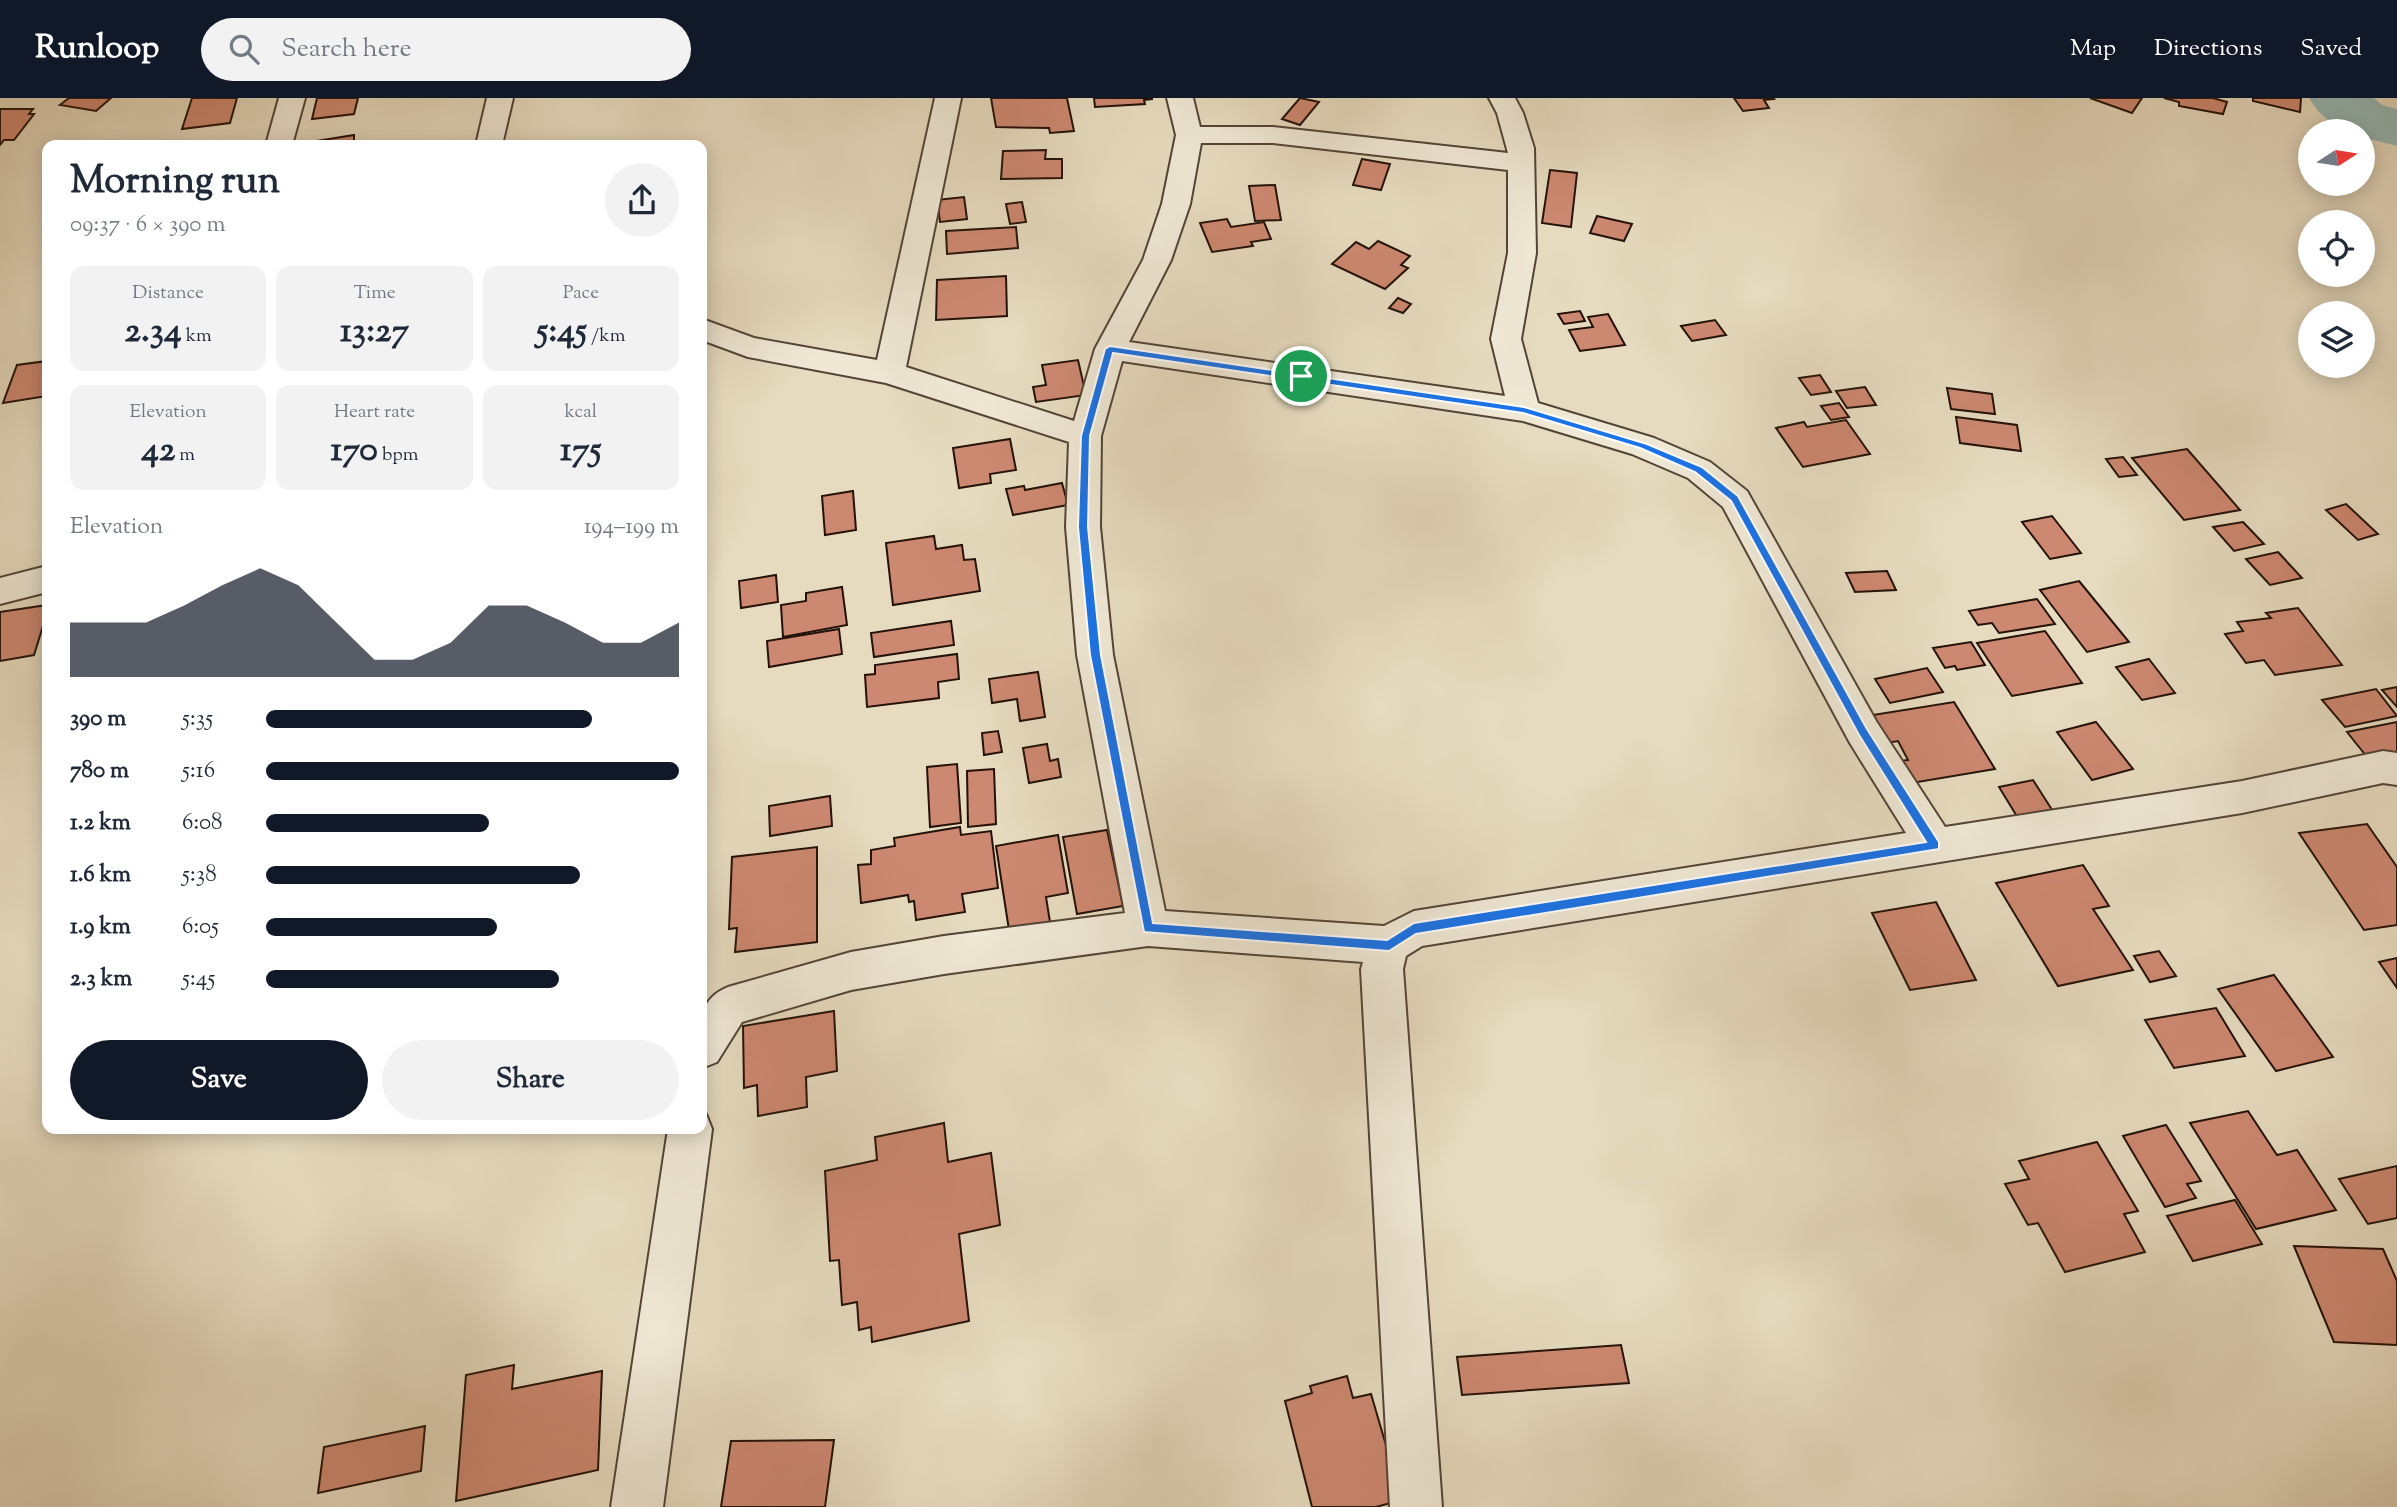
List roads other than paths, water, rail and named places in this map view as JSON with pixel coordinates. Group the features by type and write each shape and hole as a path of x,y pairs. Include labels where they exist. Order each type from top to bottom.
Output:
{"street":[{"path":"280,140 292,98"},
{"path":"490,140 499,98"},
{"path":"890,373 948,98"},
{"path":"1148,928 1095,655 1083,527 1085,436 1110,349 1157,260 1176,204 1189,135 1180,98"},
{"path":"1502,98 1510,113 1521,148 1522,253 1506,340 1524,410"},
{"path":"1189,135 1273,135 1521,163"},
{"path":"707,331 748,347 890,373 1085,436"},
{"path":"1110,349 1524,410 1643,446 1699,470 1735,499 1863,732 1935,846"},
{"path":"0,591 42,580"},
{"path":"707,1040 728,1007 851,971 944,955 1148,928 1389,945 1414,929 2242,797 2383,767 2397,769"},
{"path":"1389,945 1382,969 1416,1507"},
{"path":"637,1507 689,1134"}],"waterway":[{"path":"2339,98 2361,118 2397,128"}]}
